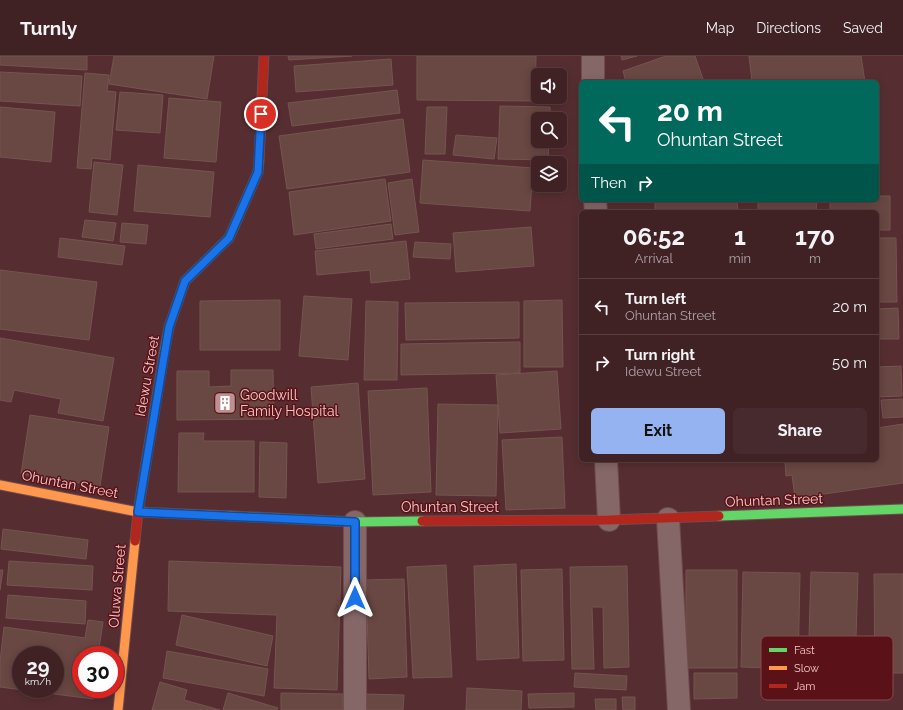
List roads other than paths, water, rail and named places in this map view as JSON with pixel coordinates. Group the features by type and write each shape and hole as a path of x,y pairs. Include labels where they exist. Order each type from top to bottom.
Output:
{"street":[{"name":"Idewu Street","path":"138,512 169,327 185,281 229,238 258,172 264,56"},
{"path":"593,56 593,80"},
{"path":"606,462 609,520"},
{"name":"Ohuntan Street","path":"0,485 138,512 355,522 609,520 903,509"},
{"name":"Oluwa Street","path":"118,710 138,512"},
{"path":"668,518 679,710"},
{"path":"355,522 355,710"}],"place":[{"name":"Goodwill Family Hospital","path":"225,403"}]}
